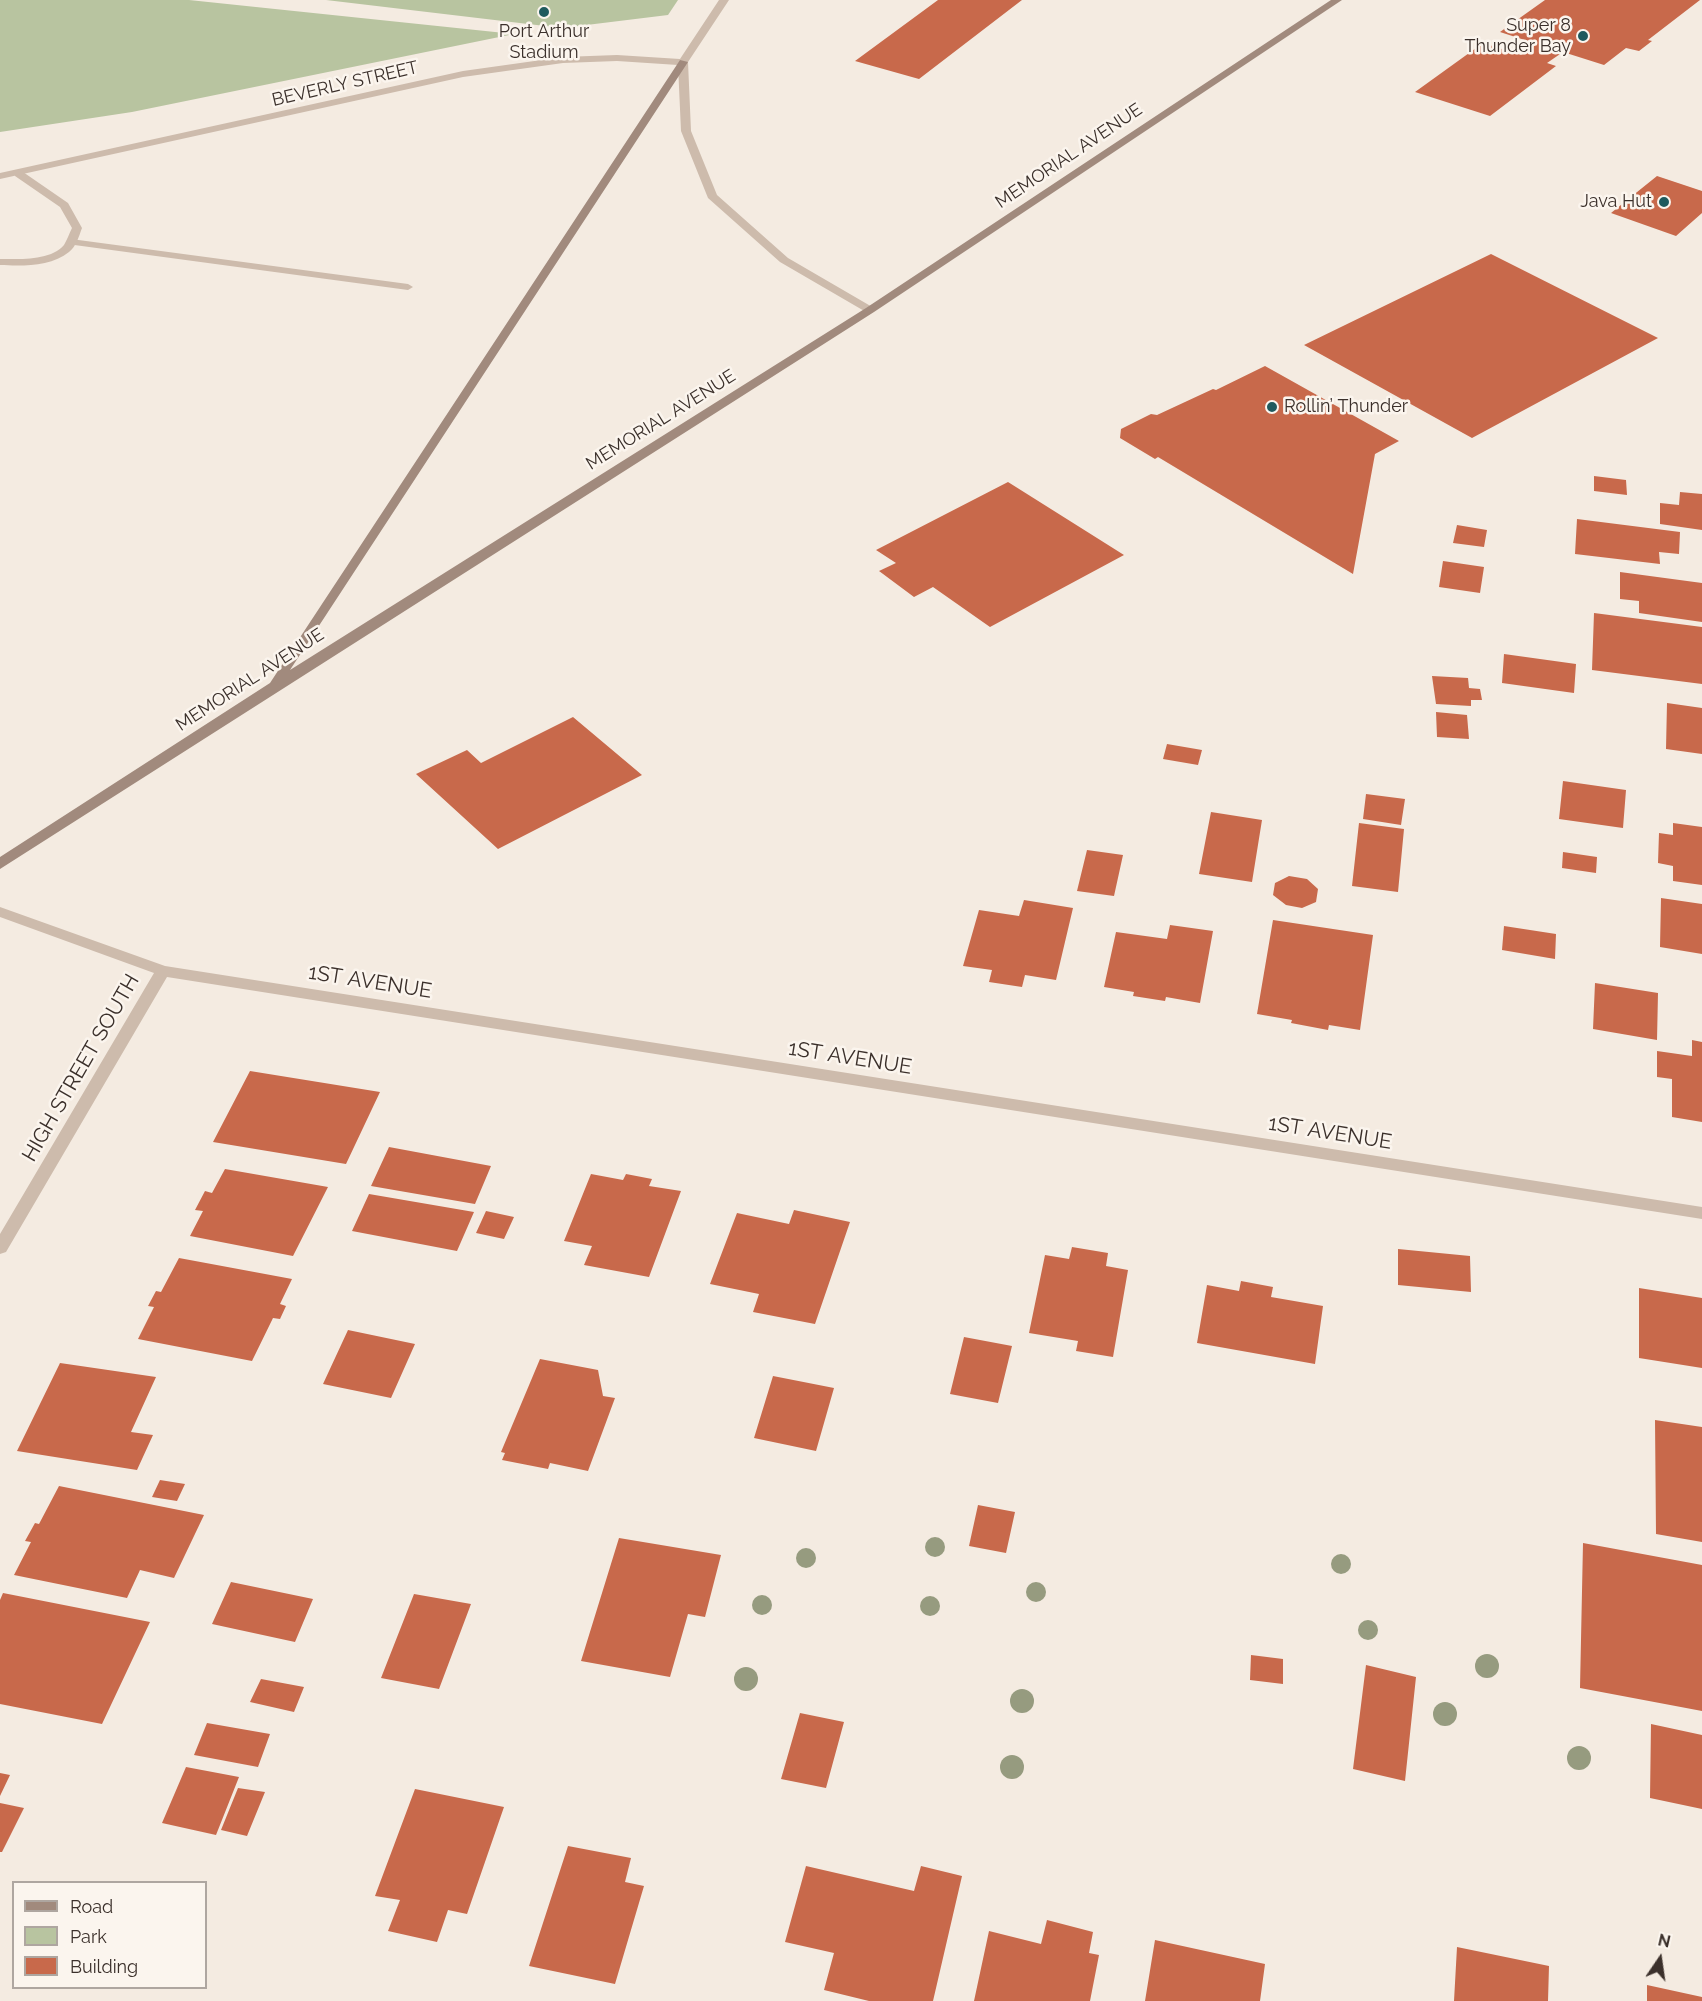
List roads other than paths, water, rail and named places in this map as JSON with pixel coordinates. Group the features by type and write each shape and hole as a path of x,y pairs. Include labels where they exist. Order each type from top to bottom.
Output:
{"main road":[{"name":"MEMORIAL AVENUE","path":"0,864 273,687 870,310 1337,0"},
{"path":"273,687 683,62"}],"street":[{"path":"724,0 683,62 686,131 712,196 784,260 870,310"},
{"name":"BEVERLY STREET","path":"0,176 19,174 463,74 563,60 617,58 683,62"},
{"path":"0,262 45,258 63,252 71,242 77,228 64,205 19,174"},
{"path":"71,242 408,287"},
{"name":"1ST AVENUE","path":"0,912 163,971 1702,1213"},
{"name":"HIGH STREET SOUTH","path":"0,1248 163,971"}],"place":[{"name":"Port Arthur Stadium","path":"544,12"},
{"name":"Super 8 Thunder Bay","path":"1583,36"},
{"name":"Java Hut","path":"1664,202"},
{"name":"Rollin’ Thunder","path":"1272,407"}]}
